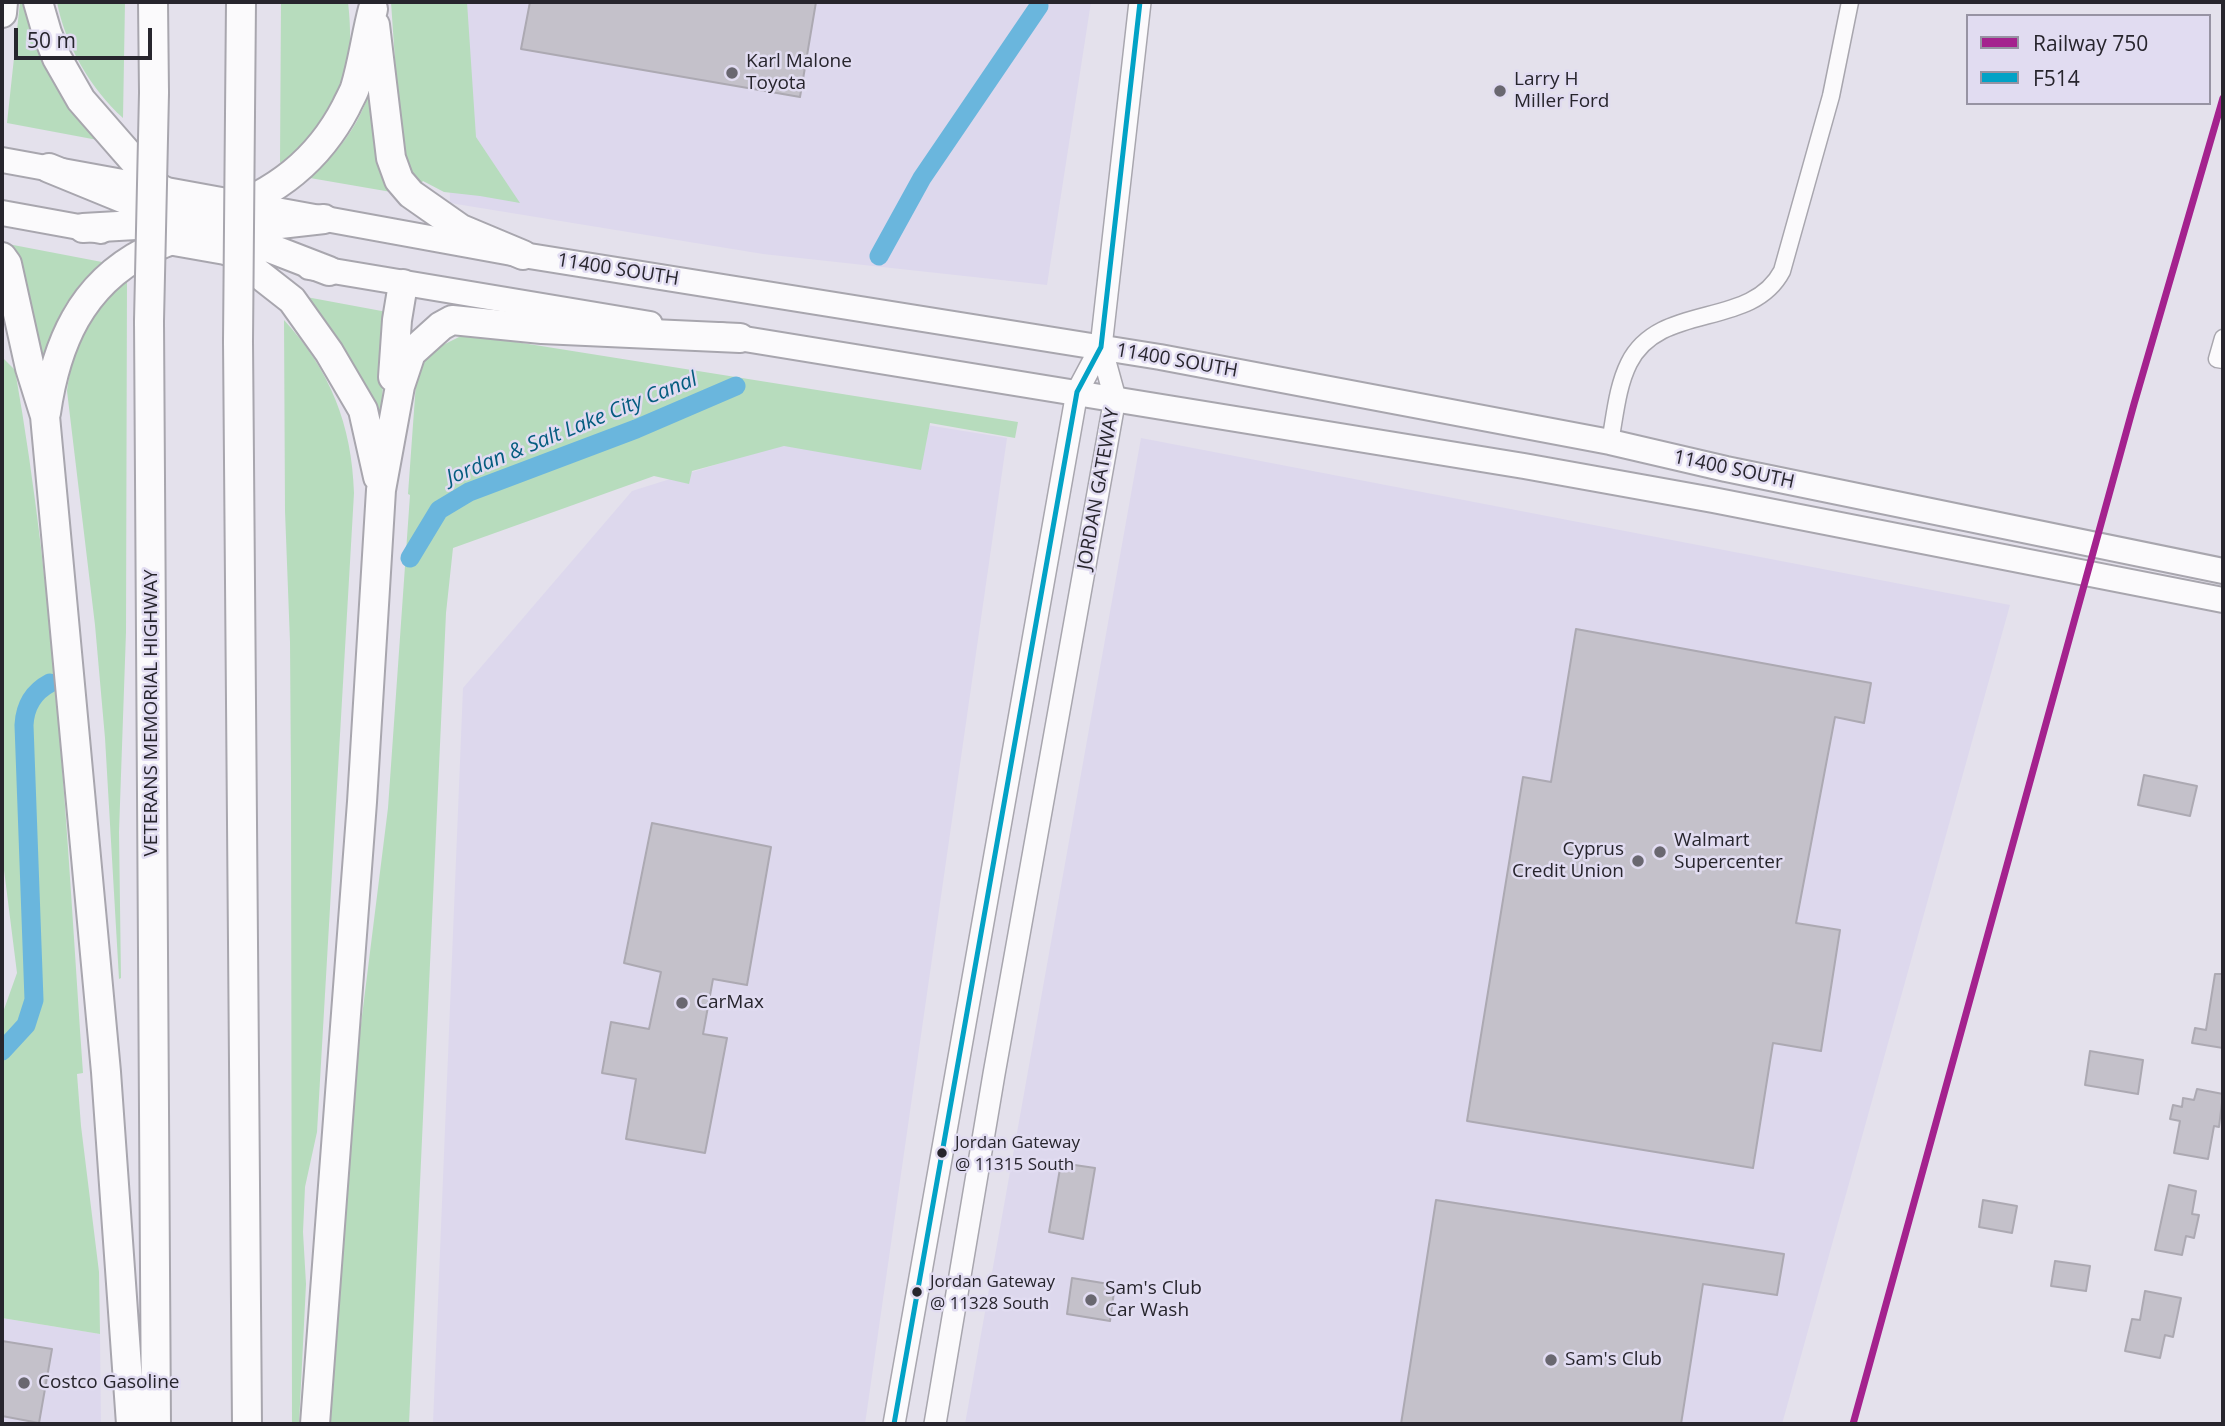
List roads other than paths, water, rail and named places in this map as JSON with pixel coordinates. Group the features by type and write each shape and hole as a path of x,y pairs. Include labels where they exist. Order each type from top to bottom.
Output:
{"highway":[{"path":"2,13 3,2"},
{"path":"38,2 57,58 74,90 95,119 201,233 292,300 329,352 363,410 380,490"},
{"name":"VETERANS MEMORIAL HIGHWAY","path":"153,2 155,93 149,321 156,1424"},
{"path":"241,2 238,341 247,1424"},
{"path":"45,416 51,380 66,337 80,310 101,283 124,263 201,233 290,177 322,146 355,89 372,5"},
{"path":"372,5 391,158 399,180 411,194 461,229 523,255"},
{"path":"49,168 201,233 329,271"},
{"path":"83,228 201,233 324,219"},
{"path":"2,257 7,264 30,368 45,416 106,1072 131,1424"},
{"path":"392,425 397,320 404,284"},
{"path":"315,1424 362,802 380,490 400,386 411,353 441,326 452,320 542,329 740,338"}],"main road":[{"path":"1101,347 1140,2"},
{"name":"11400 SOUTH","path":"2,160 523,255 1101,347 1609,442 1726,469 2223,571"},
{"path":"2,213 83,228"},
{"name":"11400 SOUTH","path":"329,271 1524,466 2223,600"},
{"name":"JORDAN GATEWAY","path":"894,1424 1077,392 1101,347"},
{"name":"JORDAN GATEWAY","path":"935,1424 994,1074 1068,674 1115,398 1101,347"}],"street":[{"path":"1609,442 1622,380 1630,360 1642,345 1657,332 1679,322 1753,300 1776,283 1782,271 1831,96 1850,2"},
{"path":"2220,360 2223,338"}],"waterway":[{"name":"Jordan & Salt Lake City Canal","path":"879,256 922,178 1039,6"},
{"name":"Jordan & Salt Lake City Canal","path":"410,558 439,510 469,492 636,429 736,386"},
{"name":"Jordan & Salt Lake City Canal","path":"2,1051 26,1025 34,1000 24,725 31,700 50,683"}],"rail line":[{"name":"750","path":"1853,1424 2134,404 2223,98"}],"place":[{"name":"Karl Malone Toyota","path":"732,73"},
{"name":"Larry H Miller Ford","path":"1500,91"},
{"name":"Walmart Supercenter","path":"1660,852"},
{"name":"Cyprus Credit Union","path":"1638,861"},
{"name":"CarMax","path":"682,1003"},
{"name":"Jordan Gateway @ 11315 South","path":"942,1153"},
{"name":"Jordan Gateway @ 11328 South","path":"917,1292"},
{"name":"Sam's Club Car Wash","path":"1091,1300"},
{"name":"Sam's Club","path":"1551,1360"},
{"name":"Costco Gasoline","path":"24,1383"}]}
